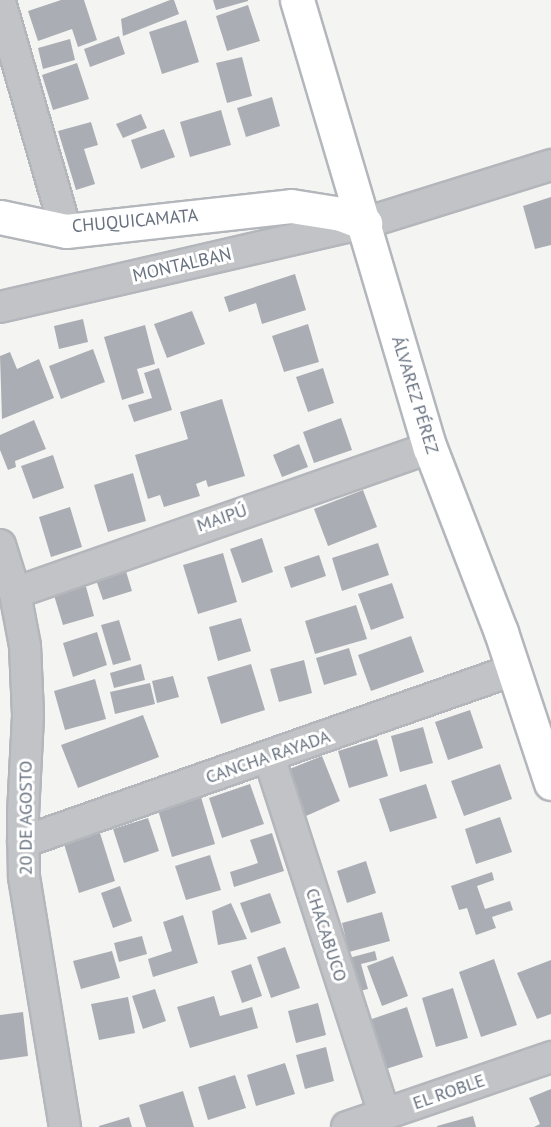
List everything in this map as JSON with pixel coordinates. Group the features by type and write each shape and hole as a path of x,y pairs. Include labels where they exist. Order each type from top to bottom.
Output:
{"street":[{"name":"ÁLVAREZ PÉREZ","path":"297,0 430,448 513,670 551,783"},
{"name":"CHUQUICAMATA","path":"0,2 66,231 291,206 341,214 365,223"},
{"name":"MONTALBAN","path":"0,307 365,223 551,165"},
{"path":"0,218 66,231"},
{"name":"MAIPÚ","path":"15,593 430,448"},
{"name":"20 DE AGOSTO","path":"0,545 15,593 27,678 24,878 65,1127"},
{"name":"CANCHA RAYADA","path":"23,842 513,670"},
{"name":"CHACABUCO","path":"269,757 384,1114"},
{"name":"EL ROBLE","path":"347,1127 551,1056"}],"building":[{"path":"61,0 84,0 97,40 78,47 72,29 38,41 28,11"},
{"path":"174,0 179,14 123,36 121,19"},
{"path":"213,0 248,0 248,1 216,10"},
{"path":"248,5 260,41 227,51 216,16"},
{"path":"186,20 199,62 162,74 149,32"},
{"path":"119,36 125,54 90,67 84,49"},
{"path":"70,39 75,60 43,69 38,48"},
{"path":"242,57 252,96 227,103 216,63"},
{"path":"77,63 89,99 53,110 42,75"},
{"path":"272,97 280,126 246,137 237,108"},
{"path":"221,110 231,145 190,157 180,122"},
{"path":"141,114 147,128 123,138 116,124"},
{"path":"91,122 98,145 84,149 95,184 76,190 58,131"},
{"path":"164,129 175,157 141,169 131,140"},
{"path":"551,197 551,245 535,249 523,206"},
{"path":"295,274 306,310 262,324 256,303 229,312 224,297"},
{"path":"192,311 205,344 167,358 154,324"},
{"path":"83,319 88,342 59,349 54,326"},
{"path":"308,324 319,362 284,372 272,336"},
{"path":"145,325 155,364 137,369 144,393 122,400 104,337"},
{"path":"93,349 105,382 61,399 49,366"},
{"path":"10,352 17,369 39,359 54,398 2,419 0,356"},
{"path":"159,368 172,410 134,422 128,405 152,398 144,373"},
{"path":"323,368 334,403 308,412 296,377"},
{"path":"222,399 245,476 208,487 206,480 196,484 200,496 164,507 160,495 148,499 135,455 188,439 180,412"},
{"path":"341,418 352,450 314,463 303,432"},
{"path":"34,420 46,449 15,461 16,467 8,470 0,450 0,435"},
{"path":"299,444 308,467 282,477 273,455"},
{"path":"53,455 64,488 33,499 21,466"},
{"path":"133,473 146,521 108,532 94,485"},
{"path":"363,490 377,527 328,546 314,509"},
{"path":"70,507 82,547 51,557 39,517"},
{"path":"262,538 273,572 242,583 230,549"},
{"path":"378,543 389,575 342,591 332,558"},
{"path":"223,553 237,602 198,614 183,565"},
{"path":"319,555 326,576 291,588 284,567"},
{"path":"125,568 132,591 103,600 95,577"},
{"path":"85,583 94,616 63,625 53,592"},
{"path":"392,583 404,618 371,630 358,594"},
{"path":"356,605 367,639 315,654 305,621"},
{"path":"241,618 251,651 218,661 209,627"},
{"path":"119,620 131,660 113,665 101,625"},
{"path":"97,632 107,665 73,677 63,643"},
{"path":"411,636 424,672 371,691 358,655"},
{"path":"349,648 357,675 324,685 316,658"},
{"path":"304,660 312,693 279,702 270,669"},
{"path":"141,664 145,680 114,688 110,673"},
{"path":"251,664 265,710 221,724 207,677"},
{"path":"173,676 179,697 157,703 152,681"},
{"path":"95,679 106,719 65,730 54,691"},
{"path":"150,683 155,704 115,714 110,692"},
{"path":"470,710 483,748 448,760 435,722"},
{"path":"143,715 159,757 78,788 61,745"},
{"path":"423,727 433,763 400,772 391,736"},
{"path":"377,739 388,776 349,788 338,751"},
{"path":"322,756 340,801 306,816 287,770"},
{"path":"500,764 512,799 464,816 451,781"},
{"path":"250,784 264,824 222,838 209,798"},
{"path":"426,784 437,818 390,832 379,799"},
{"path":"201,797 215,844 172,857 158,810"},
{"path":"500,817 512,852 476,864 465,829"},
{"path":"148,818 159,851 124,863 113,829"},
{"path":"100,833 115,881 79,893 64,844"},
{"path":"272,833 284,871 234,887 230,872 258,863 250,840"},
{"path":"210,855 221,890 186,900 175,866"},
{"path":"366,861 376,893 347,903 337,871"},
{"path":"492,872 494,880 477,886 485,909 510,901 513,910 492,917 496,928 476,935 467,908 459,910 451,886"},
{"path":"120,886 132,921 113,928 101,893"},
{"path":"270,893 281,923 251,933 240,903"},
{"path":"231,903 247,939 218,945 212,911"},
{"path":"382,912 390,941 349,952 342,923"},
{"path":"183,915 198,963 153,977 148,959 172,951 163,922"},
{"path":"142,936 147,954 119,962 114,943"},
{"path":"285,947 300,988 271,998 257,957"},
{"path":"112,951 120,978 81,989 73,961"},
{"path":"375,951 377,960 361,964 368,989 355,992 345,959"},
{"path":"393,956 408,996 382,1006 367,966"},
{"path":"494,959 517,1025 481,1037 459,972"},
{"path":"551,960 551,1014 537,1019 517,973"},
{"path":"251,964 262,996 242,1003 231,971"},
{"path":"453,988 468,1038 436,1047 422,998"},
{"path":"155,989 166,1021 143,1029 132,996"},
{"path":"214,996 220,1016 252,1007 258,1028 190,1048 177,1007"},
{"path":"128,997 135,1033 99,1040 91,1004"},
{"path":"318,1003 326,1035 296,1043 288,1011"},
{"path":"407,1007 423,1057 383,1070 366,1021"},
{"path":"23,1012 28,1056 0,1060 0,1015"},
{"path":"326,1047 334,1081 305,1089 296,1055"},
{"path":"285,1063 295,1094 256,1106 247,1075"},
{"path":"235,1075 246,1108 208,1120 198,1087"},
{"path":"551,1089 551,1127 534,1127 540,1124 529,1098"},
{"path":"183,1091 194,1127 146,1127 139,1105"},
{"path":"473,1116 476,1127 437,1127 437,1126"},
{"path":"129,1117 132,1127 99,1127 99,1126"}]}
